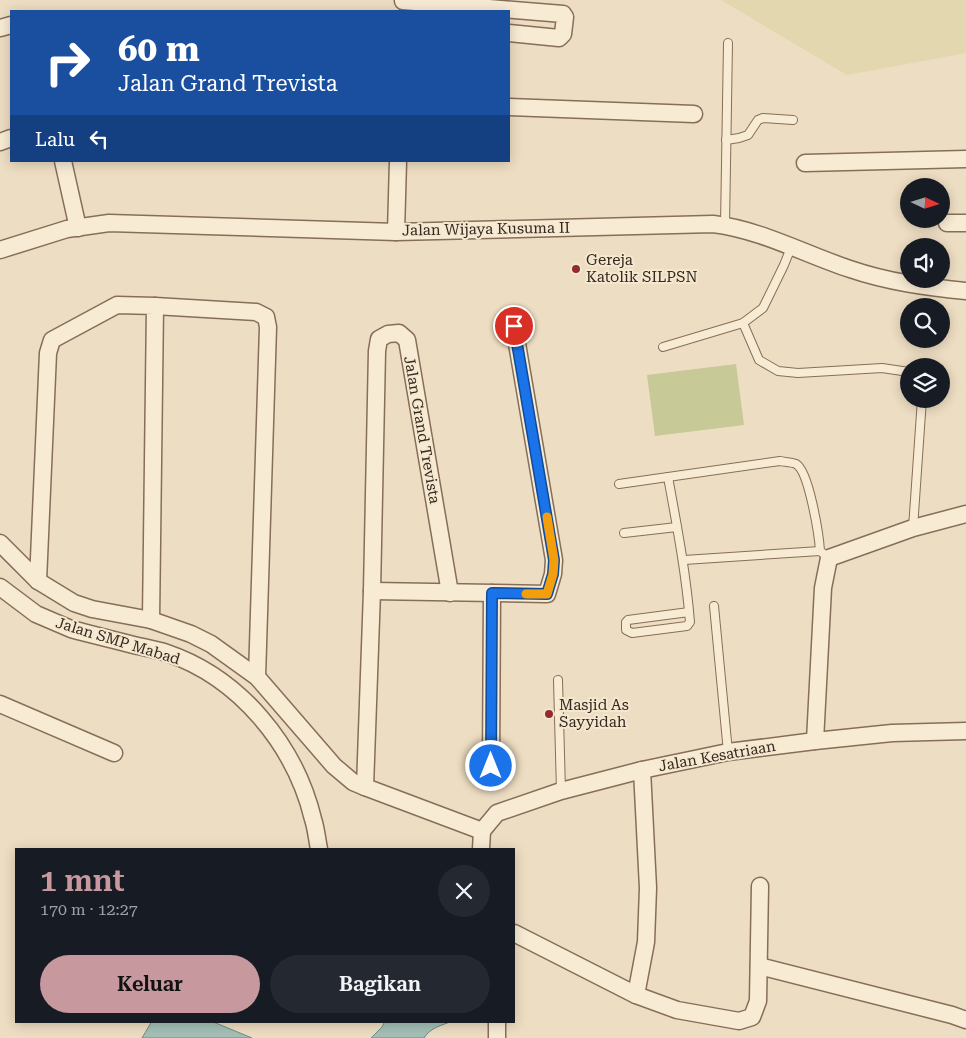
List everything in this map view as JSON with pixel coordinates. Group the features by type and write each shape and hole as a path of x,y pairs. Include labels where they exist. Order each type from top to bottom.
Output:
{"street":[{"path":"403,0 563,14 565,17 563,34 559,38 510,33"},
{"path":"510,107 694,114"},
{"path":"805,162 966,159"},
{"path":"63,162 78,228"},
{"path":"396,232 398,162"},
{"name":"Jalan Wijaya Kusuma II","path":"0,250 67,229 110,223 396,232 713,224 732,226 877,278 911,285 966,291"},
{"path":"950,223 966,223"},
{"path":"38,581 48,353 52,340 117,305 256,312 266,317 268,327 257,677"},
{"path":"151,620 155,306"},
{"path":"372,591 547,594 553,574 554,560 514,326"},
{"name":"Jalan Grand Trevista","path":"365,787 372,591 377,351 379,339 388,334 399,333 407,340 450,593"},
{"path":"815,741 825,554 966,514"},
{"path":"0,544 38,581 74,602 92,609 151,620 211,644 257,677 334,766 353,782 482,831 481,848"},
{"name":"Jalan SMP Mabad","path":"0,587 36,614 56,623 71,629 168,653 204,670 231,688 251,707 274,734 292,763 304,790 313,818 319,848"},
{"path":"491,766 492,593"},
{"path":"0,704 114,752"},
{"name":"Jalan Kesatriaan","path":"482,831 497,813 561,791 642,770 728,752 892,734 966,731"},
{"path":"636,995 646,942 648,888 642,770"},
{"path":"515,934 636,995 677,1010 739,1020 752,1017 758,1001 760,886"},
{"path":"759,966 966,1020"},
{"path":"496,1023 497,1038"}],"lane":[{"path":"724,225 728,43"},
{"path":"726,140 748,135 758,120 763,118 793,120"},
{"path":"663,347 743,323 763,308 792,246"},
{"path":"743,323 759,360 778,371 798,373 882,368 900,371"},
{"path":"913,528 921,408"},
{"path":"619,484 780,461 796,464 804,474 825,554 684,560"},
{"path":"668,477 684,560 690,622 687,626 632,633 626,630 626,622 628,620 689,612"},
{"path":"624,533 678,527"},
{"path":"714,606 728,752"},
{"path":"558,680 561,791"}],"shaded area":[{"path":"721,0 966,0 966,53 847,75"}],"green space":[{"path":"736,364 744,425 655,436 647,375"}],"water":[{"path":"151,1023 216,1023 252,1038 142,1038"},
{"path":"384,1023 447,1023 433,1029 424,1038 371,1038"}],"slow traffic":[{"path":"526,594 547,594 553,574 554,560 547,517"}],"place":[{"name":"Gereja Katolik SILPSN","path":"576,269"},
{"name":"Masjid As Sayyidah","path":"549,714"}],"route":[{"path":"491,766 492,593 547,594 553,574 554,560 514,326"}]}
